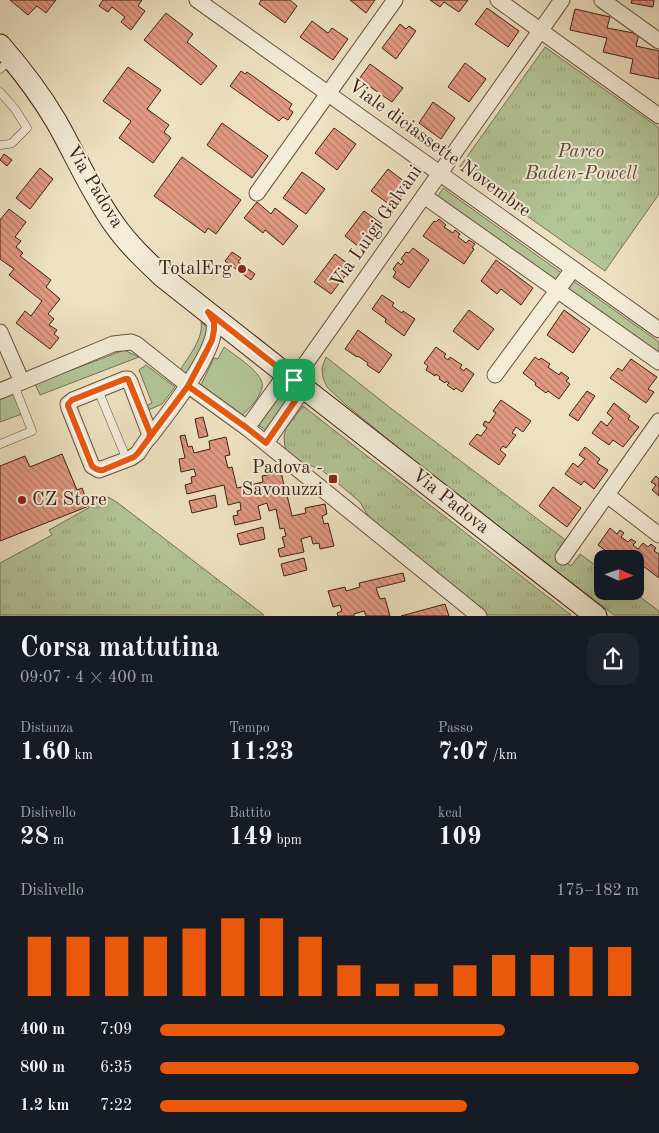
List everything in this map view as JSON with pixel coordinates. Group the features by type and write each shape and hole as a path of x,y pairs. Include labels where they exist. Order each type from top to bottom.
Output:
{"main road":[{"name":"Via Padova","path":"4,57 42,98 115,226 146,261 163,277 596,616"}],"street":[{"name":"Viale diciassette Novembre","path":"197,0 659,330"},
{"path":"257,194 395,0"},
{"path":"498,0 659,116"},
{"name":"Via Luigi Galvani","path":"295,381 562,0"},
{"path":"602,0 659,41"},
{"path":"424,196 659,362"},
{"path":"495,376 573,269"},
{"path":"149,438 150,433 129,380 125,379 72,400 68,404 92,466 100,470 134,457 138,453 188,386 212,340 214,322 208,312"},
{"path":"0,332 12,386 113,344 130,342 136,344 188,386 266,443 479,616"},
{"path":"247,428 295,381"},
{"path":"266,443 295,381"},
{"path":"563,557 659,420"},
{"path":"606,495 659,535"}],"lane":[{"path":"0,92 15,108 27,128 12,143 0,145"},
{"path":"0,444 32,431 12,386"},
{"path":"98,390 127,460"}],"green space":[{"name":"Parco Baden-Powell","path":"545,47 659,128 659,194 605,271 459,168"},
{"path":"443,188 563,274 557,281 438,196"},
{"path":"572,280 659,342 659,354 566,289"},
{"path":"201,322 207,327 208,331 188,380 179,372 197,342 200,335"},
{"path":"224,347 254,371 262,383 258,397 239,419 199,389 214,358 218,359"},
{"path":"124,350 139,357 40,395 35,384"},
{"path":"326,357 568,542 557,556 571,566 580,554 594,564 594,600 424,469 345,404 327,387 323,378 322,368"},
{"path":"146,365 175,387 162,404 146,411 144,407 152,403 139,370"},
{"path":"284,387 294,393 267,431 257,424"},
{"path":"14,394 22,414 0,422 0,400"},
{"path":"303,406 571,615 484,615 374,526 360,502 333,479 320,469 292,459 285,447 284,437 286,428"},
{"path":"108,497 264,615 0,615 0,563 52,535 49,530"},
{"path":"594,600 644,600 659,611 659,615 614,615"}],"building":[{"path":"10,0 56,0 46,13 37,6 28,15"},
{"path":"103,0 142,0 138,6 145,11 131,30 121,22 125,17 112,7 108,12 99,6"},
{"path":"261,0 290,0 297,6 285,23 259,4"},
{"path":"350,0 375,0 366,13"},
{"path":"430,0 468,0 459,12 444,2 440,7"},
{"path":"632,0 654,0 653,7 631,3"},
{"path":"487,8 519,31 508,47 475,24"},
{"path":"575,9 610,17 607,28 639,34 636,46 659,51 659,79 630,73 633,59 603,52 607,38 570,30"},
{"path":"166,13 193,34 187,42 217,66 201,85 144,40"},
{"path":"312,21 328,33 332,28 348,39 333,60 300,37"},
{"path":"400,24 406,29 409,26 416,31 396,59 382,48"},
{"path":"465,63 486,79 469,102 448,87"},
{"path":"370,64 403,88 392,102 359,79"},
{"path":"128,67 161,90 147,109 169,125 164,132 171,138 153,163 119,138 131,121 103,101"},
{"path":"241,71 245,74 247,72 292,104 289,109 293,112 288,120 283,117 279,121 230,86"},
{"path":"433,102 455,118 441,139 419,123"},
{"path":"222,123 268,156 252,178 207,145"},
{"path":"334,128 356,144 337,170 315,153"},
{"path":"4,154 12,160 7,166 0,160"},
{"path":"182,157 241,200 216,234 208,228 205,233 154,196"},
{"path":"40,168 53,179 30,209 16,198"},
{"path":"388,169 409,185 393,207 371,191"},
{"path":"302,172 325,189 306,214 283,198"},
{"path":"257,202 271,214 275,208 298,226 283,245 265,230 263,233 244,218"},
{"path":"9,209 26,222 15,237 21,241 16,247 23,253 20,256 51,280 46,287 60,299 48,314 54,319 49,325 57,330 54,334 59,338 50,349 16,323 25,311 31,316 42,301 9,275 14,269 0,259 0,220"},
{"path":"364,211 382,224 363,250 345,236"},
{"path":"439,219 446,225 444,227 453,233 455,230 460,234 458,237 466,243 469,240 475,244 472,248 474,249 464,264 423,236 434,221 436,222"},
{"path":"413,248 429,260 409,288 393,277 396,272 393,269 398,262 401,265 404,261 401,259 406,252 409,253"},
{"path":"232,252 241,258 238,262 255,274 251,280 225,261"},
{"path":"335,254 352,267 331,294 314,282"},
{"path":"496,260 533,288 521,305 501,289 497,294 481,281"},
{"path":"382,295 394,303 392,306 415,319 404,336 385,322 386,319 372,309"},
{"path":"469,310 494,329 478,350 453,331"},
{"path":"564,310 590,329 573,353 547,335"},
{"path":"358,330 392,355 379,373 367,365 368,363 345,349"},
{"path":"436,347 446,354 444,357 448,360 450,357 462,365 460,368 464,371 466,368 474,374 462,392 456,388 454,390 447,385 449,383 446,381 445,383 436,374 435,376 426,370 428,366 424,363"},
{"path":"535,357 539,360 541,358 550,364 548,367 559,375 561,372 569,378 566,381 570,384 559,399 548,391 546,393 523,373"},
{"path":"631,359 657,377 648,389 654,392 646,403 610,378 618,368 622,371"},
{"path":"587,391 595,396 578,421 569,415"},
{"path":"501,400 531,421 523,432 516,427 512,433 516,435 506,448 503,446 500,450 506,455 499,465 469,444 477,434 481,436 487,428 483,425 485,421 489,423 496,413 493,411"},
{"path":"614,403 630,416 628,419 639,427 623,447 613,440 609,445 592,433 601,421 607,426 613,418 607,413"},
{"path":"203,417 208,436 199,438 195,419"},
{"path":"185,435 188,447 192,446 194,453 210,449 209,441 226,437 230,455 225,456 228,468 232,467 237,488 263,482 262,476 281,472 284,485 280,486 281,492 286,491 292,516 306,513 305,508 325,504 327,514 322,516 324,524 328,523 334,546 320,549 319,543 313,544 311,536 301,539 304,552 280,557 278,549 285,547 282,537 286,536 284,528 280,529 276,509 269,511 267,503 258,506 261,519 235,525 233,516 238,515 237,511 241,510 240,502 228,505 224,485 187,494 185,485 192,483 191,477 196,476 194,469 181,472 179,459 185,458 180,436"},
{"path":"585,447 600,459 597,463 608,470 594,489 584,481 581,485 565,474 573,463 578,467 585,459 579,455"},
{"path":"62,454 77,490 82,488 89,506 0,541 0,466 25,456 30,467"},
{"path":"656,476 659,479 659,496 652,490 656,485 651,482"},
{"path":"553,487 581,508 567,527 539,506"},
{"path":"215,495 217,507 192,513 189,501"},
{"path":"263,527 265,539 240,545 237,534"},
{"path":"610,528 617,534 620,530 624,533 621,537 628,542 631,539 636,542 633,545 638,549 643,543 648,547 651,544 656,548 654,551 659,554 659,578 644,567 644,550 605,550 598,545"},
{"path":"304,558 307,570 284,576 281,564"},
{"path":"403,573 405,581 376,588 380,599 385,598 390,616 366,616 364,611 354,614 354,616 338,616 337,613 342,611 340,605 333,607 328,591 345,587 346,591 360,587 359,583"},
{"path":"445,604 449,616 401,616"}],"place":[{"name":"TotalErg","path":"242,269"},
{"name":"Padova - Savonuzzi","path":"333,479"},
{"name":"CZ Store","path":"22,500"}],"route":[{"path":"294,380 208,312 214,322 214,330 212,340 206,352 188,386 138,453 134,457 103,470 96,470 92,466 68,406 72,400 128,379 150,433 149,438 188,386 266,443 304,388 294,380"}]}
